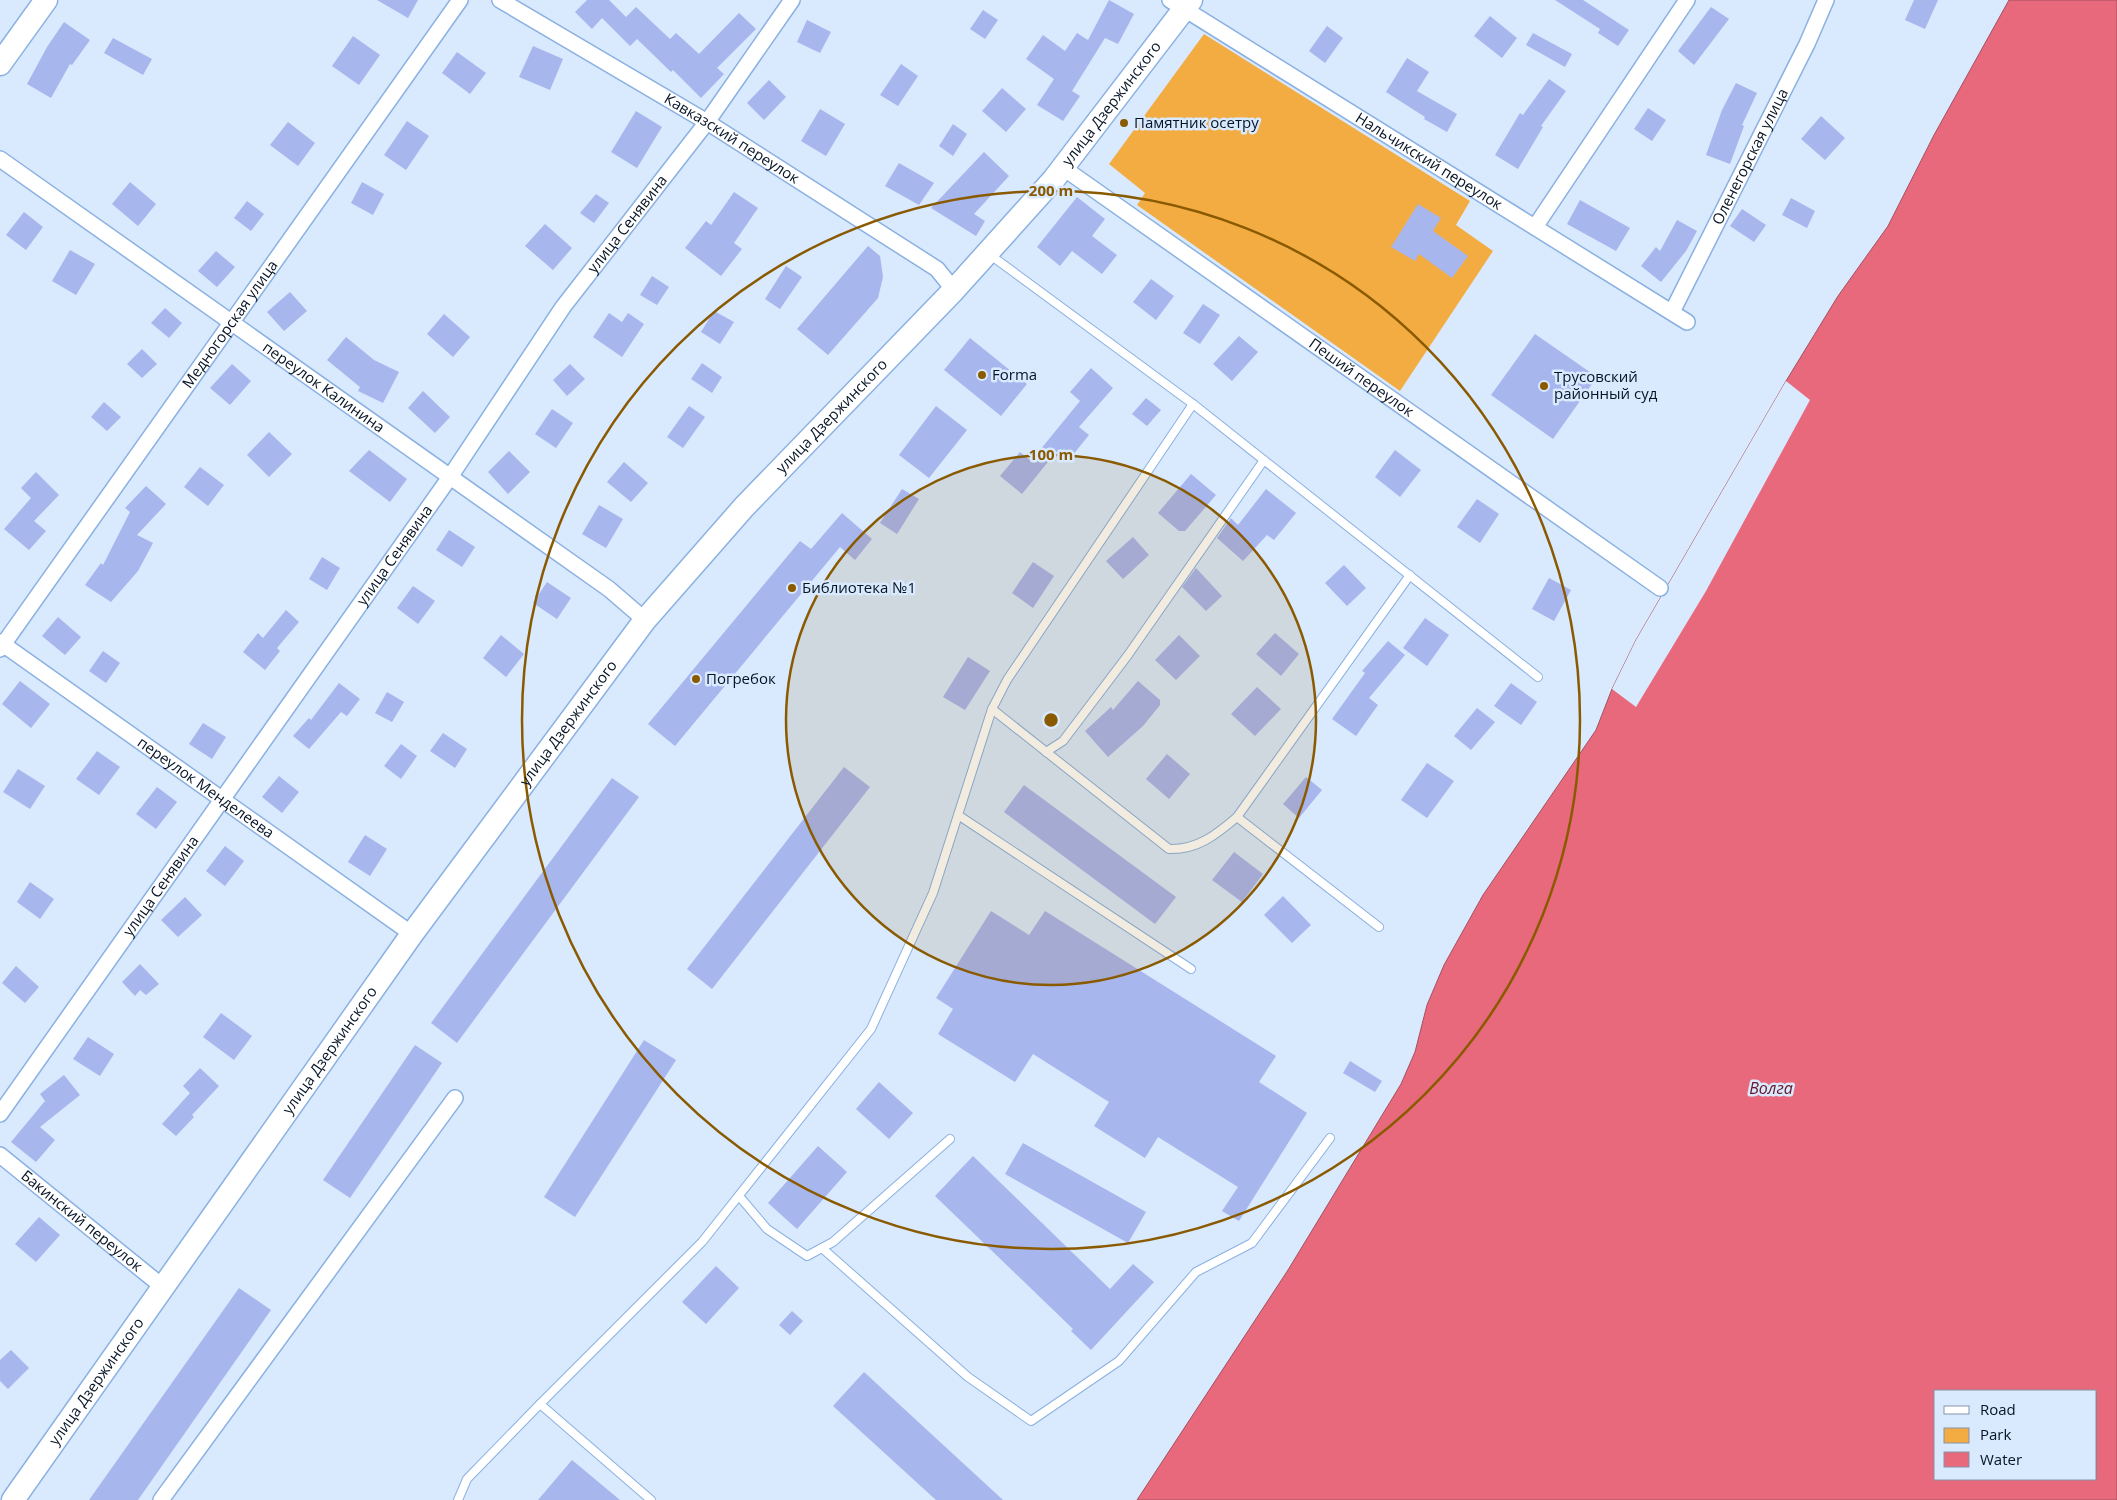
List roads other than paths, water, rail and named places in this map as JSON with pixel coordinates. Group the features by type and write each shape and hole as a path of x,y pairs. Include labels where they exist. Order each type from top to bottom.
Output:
{"main road":[{"path":"0,64 46,0"},
{"name":"улица Дзержинского","path":"13,1500 412,934 645,620 744,507 954,290 1062,167 1182,3"}],"street":[{"name":"Медногорская улица","path":"1,645 460,0"},
{"name":"Кавказский переулок","path":"500,0 707,122 937,269 954,290"},
{"name":"улица Сенявина","path":"0,1114 450,477 563,307 707,122 792,0"},
{"path":"1536,227 1687,0"},
{"name":"Оленегорская улица","path":"1672,312 1807,44 1826,0"},
{"name":"Нальчикский переулок","path":"1182,3 1687,322"},
{"name":"переулок Калинина","path":"0,159 609,589 645,620"},
{"name":"Пеший переулок","path":"1062,167 1660,588"},
{"name":"переулок Менделеева","path":"1,645 412,934"},
{"path":"161,1500 455,1098"},
{"name":"Бакинский переулок","path":"0,1155 163,1287"}],"lane":[{"path":"988,252 1193,404 1538,677"},
{"path":"458,1500 467,1479 702,1242 871,1029 933,893 992,709 1007,680 1193,404"},
{"path":"1046,752 1064,741 1128,655 1264,460"},
{"path":"992,709 1169,849 1184,850 1197,846 1220,832 1236,817 1410,575"},
{"path":"958,815 1191,969"},
{"path":"1236,817 1378,927"},
{"path":"822,1248 968,1378 1031,1421 1119,1361 1196,1272 1252,1243 1330,1138"},
{"path":"739,1196 766,1228 807,1256 833,1242 950,1139"},
{"path":"540,1404 651,1500"}],"water":[{"name":"Волга","path":"2009,0 2117,0 2117,1500 1137,1500 1288,1270 1401,1084 1415,1052 1427,1005 1444,965 1483,895 1596,730 1612,689 1636,640 1786,381 1838,296 1888,226 1934,135"}],"place":[{"name":"Памятник осетру","path":"1124,123"},
{"name":"Forma","path":"982,375"},
{"name":"Трусовский районный суд","path":"1544,386"},
{"name":"Библиотека №1","path":"792,588"},
{"name":"Погребок","path":"696,679"}]}
